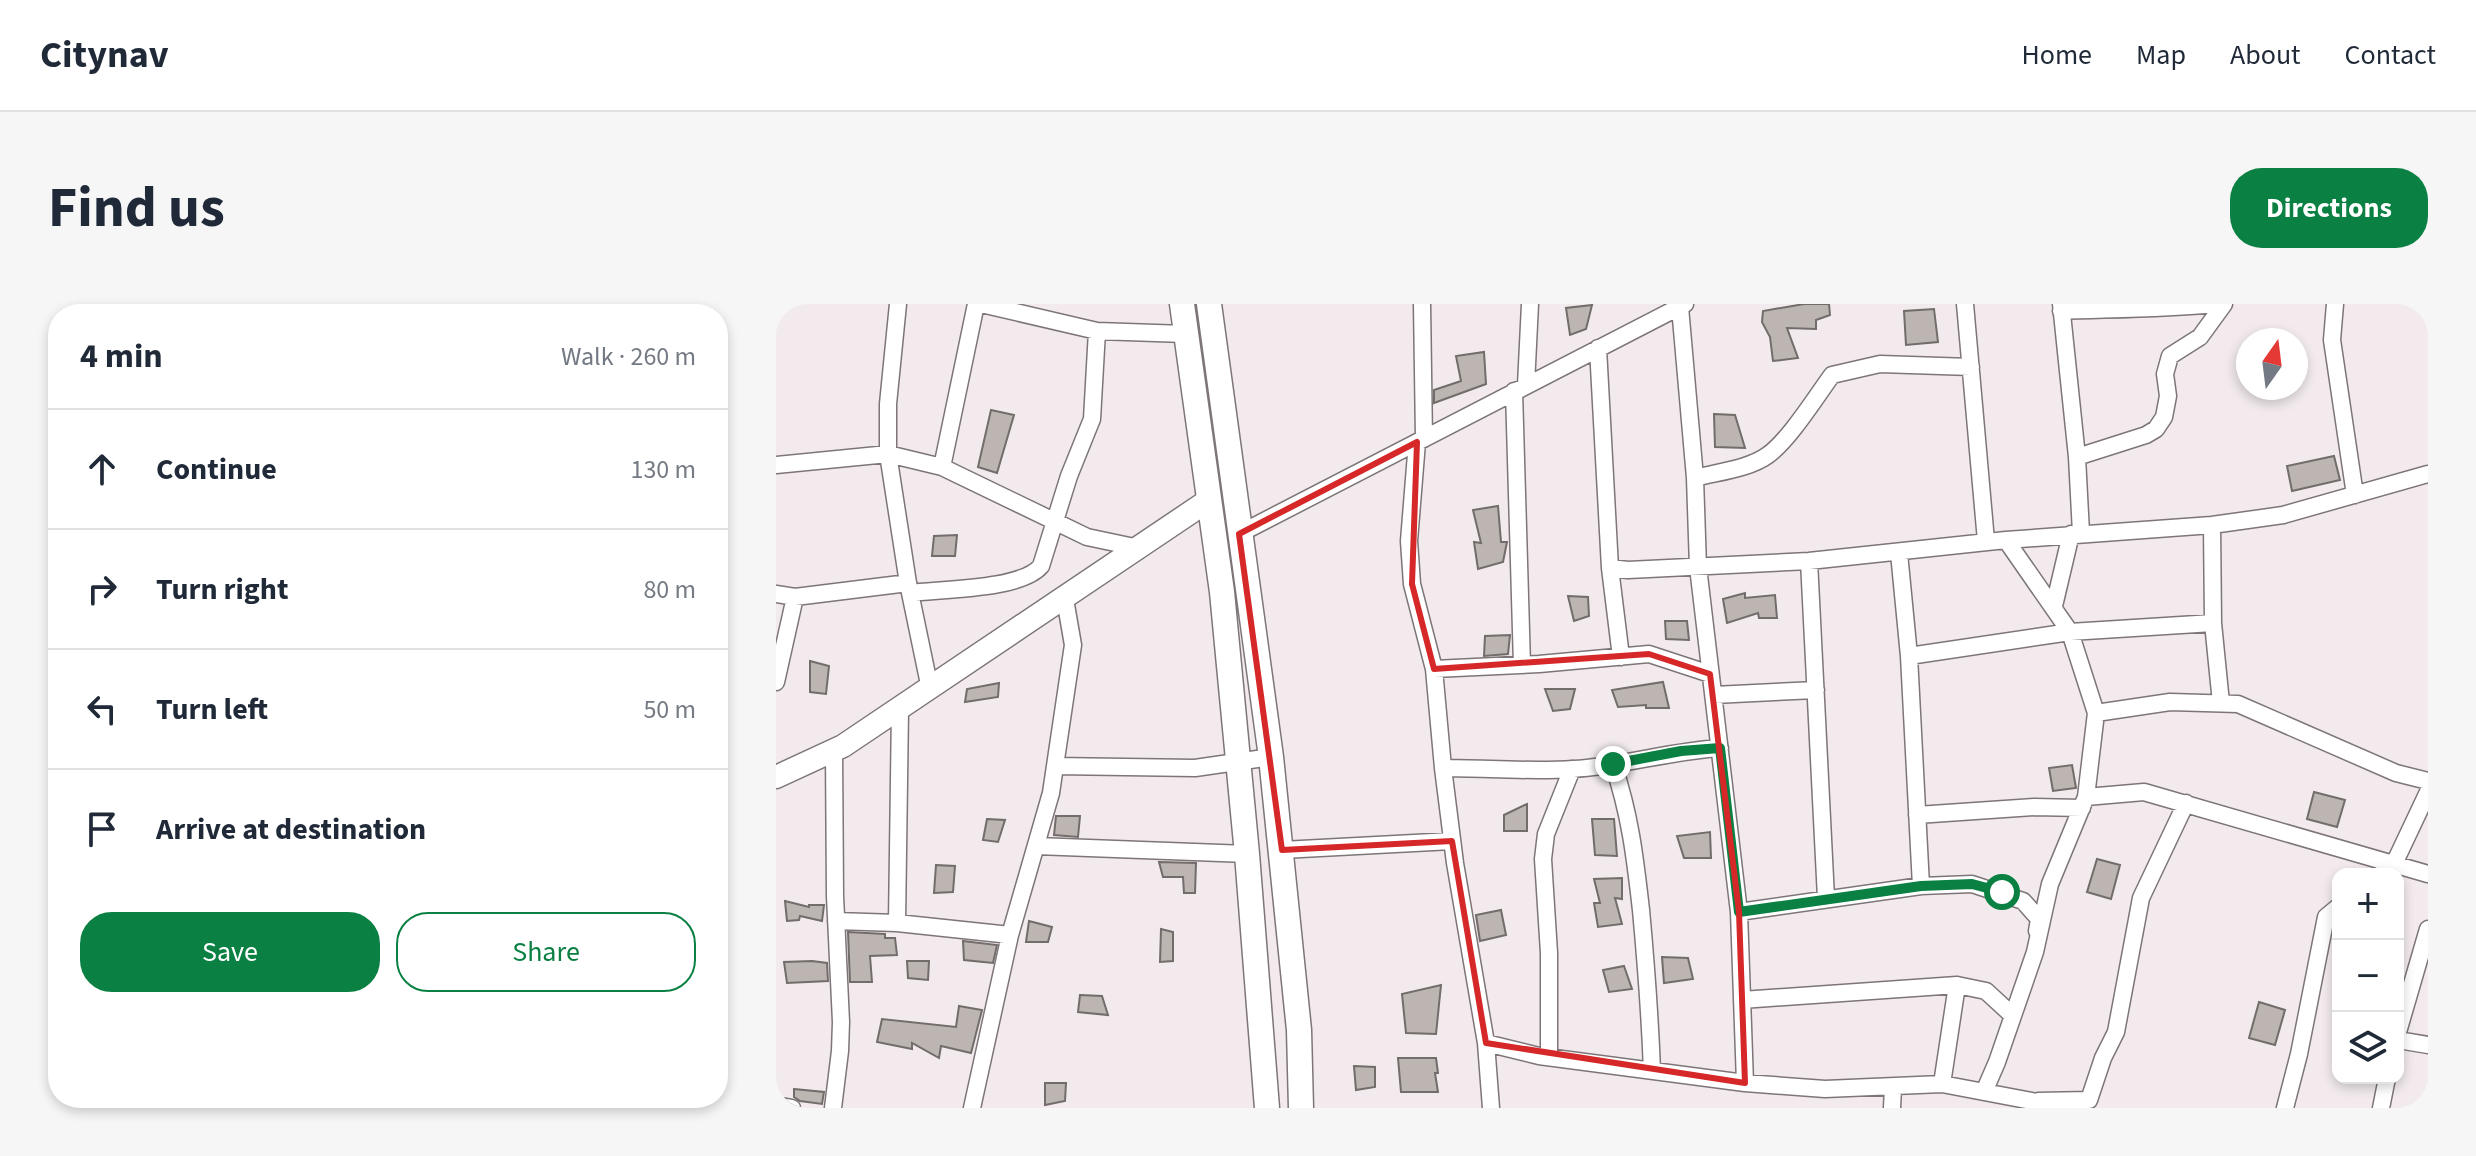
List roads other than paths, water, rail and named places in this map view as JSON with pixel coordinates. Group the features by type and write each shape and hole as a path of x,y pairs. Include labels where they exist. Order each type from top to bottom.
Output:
{"main road":[{"path":"1182,304 1222,592 1267,1108"},
{"path":"1209,304 1282,850 1299,1030 1301,1108"}],"street":[{"path":"898,304 888,404 888,454 909,588 930,689"},
{"path":"942,467 978,304 1097,331 1185,334"},
{"path":"1422,304 1421,440 1409,541 1412,584 1434,669 1452,841 1486,1043 1491,1108"},
{"path":"1522,665 1520,388 1530,304"},
{"path":"1965,304 1986,541"},
{"path":"2054,606 2076,533 2077,457 2061,308 2149,310 2215,304"},
{"path":"2077,457 2156,429 2166,407 2165,374 2170,356 2200,337 2224,304"},
{"path":"2335,304 2332,340 2355,495"},
{"path":"1239,534 1682,305 1695,478 1698,567 1739,912 1745,1083"},
{"path":"776,594 795,597 1005,583 1034,574 1041,566 1092,419 1097,331"},
{"path":"1598,348 1610,568 1621,657"},
{"path":"1695,478 1740,467 1768,456 1802,417 1832,375 1880,364 1971,367"},
{"path":"776,465 888,454 942,467 1087,537 1139,548"},
{"path":"1610,568 1628,570 1809,561 1986,541 2212,525 2283,515 2428,474"},
{"path":"776,777 834,751 900,709 1209,500"},
{"path":"2212,525 2213,623 2221,703"},
{"path":"1984,1092 2035,952 2050,884 2084,802 2096,713 2070,632 2006,540"},
{"path":"1899,553 1909,656 1921,886"},
{"path":"1809,561 1826,898"},
{"path":"776,682 795,597"},
{"path":"972,1108 1010,935 1051,793 1073,645 1065,599"},
{"path":"1909,656 2070,632 2213,623"},
{"path":"1434,669 1649,654 1710,674"},
{"path":"1714,695 1816,690"},
{"path":"2096,713 2170,702 2238,704 2396,773 2428,781"},
{"path":"897,923 900,709"},
{"path":"1443,768 1572,769 1681,751 1720,748"},
{"path":"833,1108 841,1022 834,751"},
{"path":"1055,766 1195,768 1271,757"},
{"path":"1613,764 1627,805 1635,857 1650,1000 1652,1071"},
{"path":"1549,1057 1549,953 1543,859 1546,834 1572,769"},
{"path":"1917,815 2084,802 2144,792 2384,868"},
{"path":"2388,868 2428,792"},
{"path":"2029,1105 2089,1100 2103,1058 2116,1032 2141,898 2186,803"},
{"path":"1282,850 1452,841"},
{"path":"1036,846 1247,854"},
{"path":"2404,871 2428,874"},
{"path":"1739,912 1921,886 1972,884 2023,901 2039,919 2035,952"},
{"path":"2285,1108 2326,917 2332,912"},
{"path":"836,921 897,923 1010,935"},
{"path":"2404,1012 2428,931"},
{"path":"1742,1000 1957,985 1986,991 2012,1015"},
{"path":"1942,1084 1957,985"},
{"path":"2404,1041 2428,1045"},
{"path":"1486,1043 1549,1057 1745,1083 1825,1089 1942,1084 2052,1108"},
{"path":"2381,1108 2386,1084"},
{"path":"1892,1108 1893,1087"},
{"path":"776,1105 792,1108"}]}
